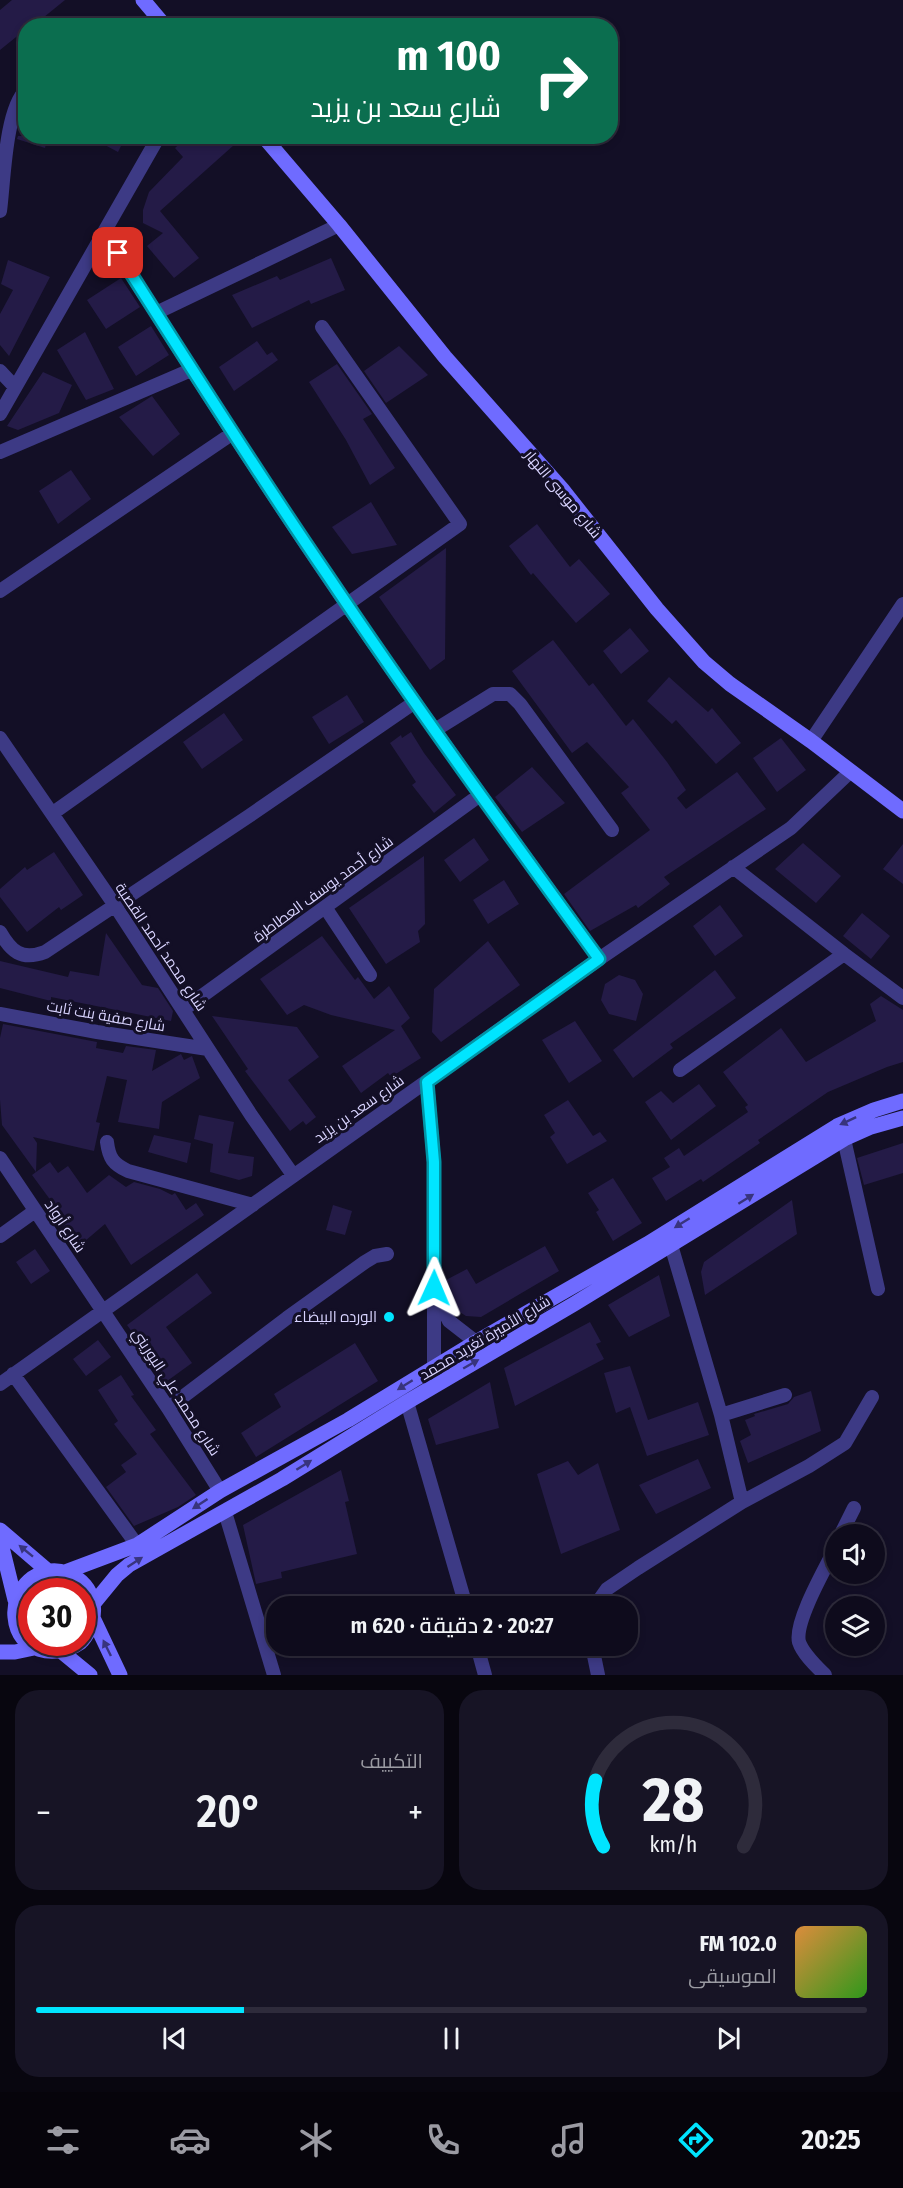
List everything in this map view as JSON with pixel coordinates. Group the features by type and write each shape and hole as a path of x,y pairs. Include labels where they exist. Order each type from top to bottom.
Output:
{"street":[{"path":"143,0 158,18"},
{"path":"0,211 11,123 18,100"},
{"path":"0,414 155,144"},
{"name":"شارع موسى النهار","path":"270,144 339,225 445,357 562,489 684,641 730,684 811,741 903,811"},
{"path":"156,313 339,225"},
{"path":"105,233 191,370 347,605 480,795 599,959"},
{"path":"53,813 460,525 322,327"},
{"path":"0,452 191,370"},
{"path":"0,371 15,387"},
{"path":"0,591 233,433"},
{"path":"811,741 903,604"},
{"path":"435,730 487,697 499,693 510,694 516,698 612,830"},
{"path":"0,932 15,952 24,956 36,956 45,952 415,702"},
{"name":"شارع محمد أحمد القصبة","path":"0,738 53,813 293,1175"},
{"name":"شارع سعد بن يزيد","path":"0,1384 599,959 791,828 850,772"},
{"name":"شارع أحمد يوسف العطاطرة","path":"184,1009 480,795"},
{"path":"734,867 903,998"},
{"path":"325,907 370,975"},
{"path":"680,1070 844,954"},
{"name":"شارع صفية بنت ثابت","path":"0,1014 208,1049"},
{"path":"427,1082 434,1162 434,1368"},
{"name":"شارع الأميرة تغريد محمد","path":"66,1572 137,1545 220,1491 348,1420 476,1342 647,1244 837,1126 874,1110 903,1101"},
{"name":"شارع الأميرة تغريد محمد","path":"96,1601 117,1575 129,1565 225,1512 844,1139 870,1127 903,1118"},
{"path":"844,1139 878,1289"},
{"path":"106,1142 111,1161 128,1171 253,1205"},
{"name":"شارع أرواد","path":"0,1158 103,1312"},
{"path":"0,1236 35,1211"},
{"path":"670,1245 721,1415 742,1502"},
{"path":"168,1408 365,1262 375,1256 387,1254"},
{"path":"434,1288 449,1321 476,1342"},
{"name":"شارع محمد علي البوريني","path":"103,1312 168,1408 220,1491"},
{"path":"13,1374 137,1545"},
{"path":"721,1415 785,1395"},
{"path":"602,1596 607,1589 742,1502 809,1466 845,1443 872,1397"},
{"path":"407,1402 463,1596"},
{"path":"846,1524 854,1508"},
{"path":"225,1512 274,1675"},
{"path":"1,1531 48,1571"},
{"path":"1,1531 2,1547 15,1606 15,1624 18,1630"},
{"path":"825,1570 805,1611 798,1632 800,1643 825,1675"},
{"path":"0,1622 15,1606 22,1586 34,1576 48,1571 66,1572 76,1578"},
{"path":"96,1624 120,1675"},
{"path":"0,1652 18,1651"},
{"path":"67,1656 90,1675"},
{"path":"480,1656 485,1675"},
{"path":"594,1656 598,1675"}],"building":[{"path":"12,0 65,0 43,18 18,18 18,35 0,50 0,10"},
{"path":"33,144 46,144 45,148"},
{"path":"103,144 122,144 118,152"},
{"path":"179,144 234,145 160,211 199,258 174,278 147,246 163,233 143,223 143,210 149,192 183,157 175,148"},
{"path":"331,258 345,290 311,304 309,300 252,328 232,295 277,276 280,280"},
{"path":"8,260 50,277 9,356 0,345 0,314 13,290 1,284"},
{"path":"121,278 140,307 106,329 87,300"},
{"path":"151,326 169,355 136,376 118,347"},
{"path":"85,332 114,389 86,400 57,350"},
{"path":"257,341 267,355 272,352 278,360 234,391 219,367"},
{"path":"399,346 428,375 386,403 364,371"},
{"path":"337,364 372,414 363,419 395,468 370,485 346,440 309,382"},
{"path":"43,372 72,385 59,413 18,430 7,426"},
{"path":"152,396 180,434 153,456 119,417"},
{"path":"71,470 91,499 58,524 39,491"},
{"path":"371,502 397,545 352,554 332,527"},
{"path":"537,524 570,567 579,559 610,594 576,623 533,573 531,575 509,546"},
{"path":"446,548 445,659 430,670 379,597"},
{"path":"630,628 649,651 621,674 603,651"},
{"path":"553,640 589,686 593,683 626,726 633,719 667,762 686,790 677,798 686,809 737,772 766,809 664,877 670,884 638,908 636,905 590,931 564,894 650,830 621,793 629,787 587,742 572,753 512,671"},
{"path":"669,677 708,712 712,708 741,743 716,764 676,720 672,724 647,701"},
{"path":"347,695 364,722 329,744 312,717"},
{"path":"224,713 243,740 202,769 183,742"},
{"path":"411,732 456,795 434,813 412,785 416,782 390,743 401,735 402,738"},
{"path":"781,738 806,770 777,792 753,758"},
{"path":"532,767 565,803 522,832 495,797"},
{"path":"474,838 489,860 460,882 444,860"},
{"path":"803,843 841,876 816,903 775,869"},
{"path":"903,844 903,884 883,869"},
{"path":"54,852 83,895 61,910 59,907 27,932 0,897 0,889 25,867 27,870"},
{"path":"424,856 425,924 418,931 420,942 386,964 349,908"},
{"path":"504,880 519,904 488,924 473,900"},
{"path":"720,905 743,936 715,956 693,926"},
{"path":"862,913 890,936 871,959 843,936"},
{"path":"106,933 142,985 158,988 173,1011 171,1021 51,997 51,1001 0,988 0,961 68,977 70,971 99,976"},
{"path":"322,936 355,980 358,977 374,999 389,986 410,1018 401,1026 421,1058 391,1077 388,1073 361,1093 342,1066 395,1030 331,1015 304,1005 287,1015 260,979"},
{"path":"488,941 520,985 441,1042 432,1032 434,989"},
{"path":"715,970 736,998 670,1044 673,1048 633,1078 613,1050"},
{"path":"619,975 635,980 643,994 636,1021 609,1014 601,1000 605,984"},
{"path":"881,996 903,1010 903,1062 828,1092 758,1140 760,1143 703,1182 701,1179 666,1201 652,1178 670,1167 664,1158 679,1148 684,1156 748,1112 745,1107 748,1105 723,1072 781,1028 806,1062 876,1021 870,1004"},
{"path":"212,1016 297,1027 319,1057 288,1080 316,1117 306,1125 303,1121 290,1131 245,1071 248,1069"},
{"path":"575,1021 602,1061 569,1083 542,1040"},
{"path":"3,1024 97,1042 96,1048 123,1053 126,1046 156,1050 152,1071 181,1054 184,1060 192,1056 200,1078 162,1102 159,1129 118,1122 127,1080 107,1076 96,1122 100,1123 94,1151 33,1137 37,1143 36,1172 2,1125 0,1038"},
{"path":"699,1084 716,1106 671,1140 645,1102 661,1091 673,1103"},
{"path":"568,1100 593,1136 600,1132 607,1141 567,1164 550,1137 555,1133 544,1115"},
{"path":"199,1115 234,1122 228,1153 254,1157 252,1176 239,1180 210,1172 213,1144 194,1139"},
{"path":"154,1135 191,1143 187,1163 148,1152"},
{"path":"903,1143 903,1173 864,1185 857,1158"},
{"path":"50,1162 58,1173 68,1166 87,1193 109,1175 126,1187 134,1182 172,1195 175,1193 186,1210 196,1203 204,1215 131,1265 105,1224 78,1247 52,1212 57,1209 32,1175"},
{"path":"613,1178 642,1223 613,1241 596,1212 599,1210 588,1193"},
{"path":"792,1200 797,1234 705,1295 701,1272 704,1262"},
{"path":"333,1205 352,1211 345,1235 326,1230"},
{"path":"545,1246 559,1271 481,1317 466,1316 455,1309 450,1302 446,1280 467,1269 476,1284"},
{"path":"35,1249 50,1271 31,1284 16,1262"},
{"path":"197,1273 212,1293 166,1327 192,1363 163,1384 145,1358 149,1355 127,1325"},
{"path":"659,1275 670,1316 629,1337 608,1305"},
{"path":"590,1322 601,1342 596,1344 604,1359 515,1406 504,1368"},
{"path":"98,1340 111,1357 86,1376 73,1359"},
{"path":"355,1343 378,1381 256,1457 241,1433 281,1407 274,1394"},
{"path":"630,1366 648,1420 698,1402 709,1435 647,1456 630,1407 616,1413 604,1373"},
{"path":"121,1375 134,1395 131,1396 156,1430 150,1434 196,1495 178,1507 134,1526 106,1487 126,1472 121,1465 137,1454 114,1424 118,1421 98,1390"},
{"path":"490,1382 499,1428 436,1445 428,1419"},
{"path":"811,1391 821,1431 748,1463 740,1441 751,1435 745,1420 755,1416 754,1414 788,1404 794,1397"},
{"path":"698,1459 711,1488 656,1514 639,1485"},
{"path":"568,1461 578,1475 598,1463 620,1530 561,1554 537,1474"},
{"path":"341,1470 349,1501 345,1502 357,1554 281,1572 282,1578 256,1584 243,1525"}],"place":[{"name":"الورده البيضاء","path":"389,1317"}],"route":[{"path":"118,253 191,370 347,605 480,795 599,959 427,1082 434,1162 434,1288"}]}
